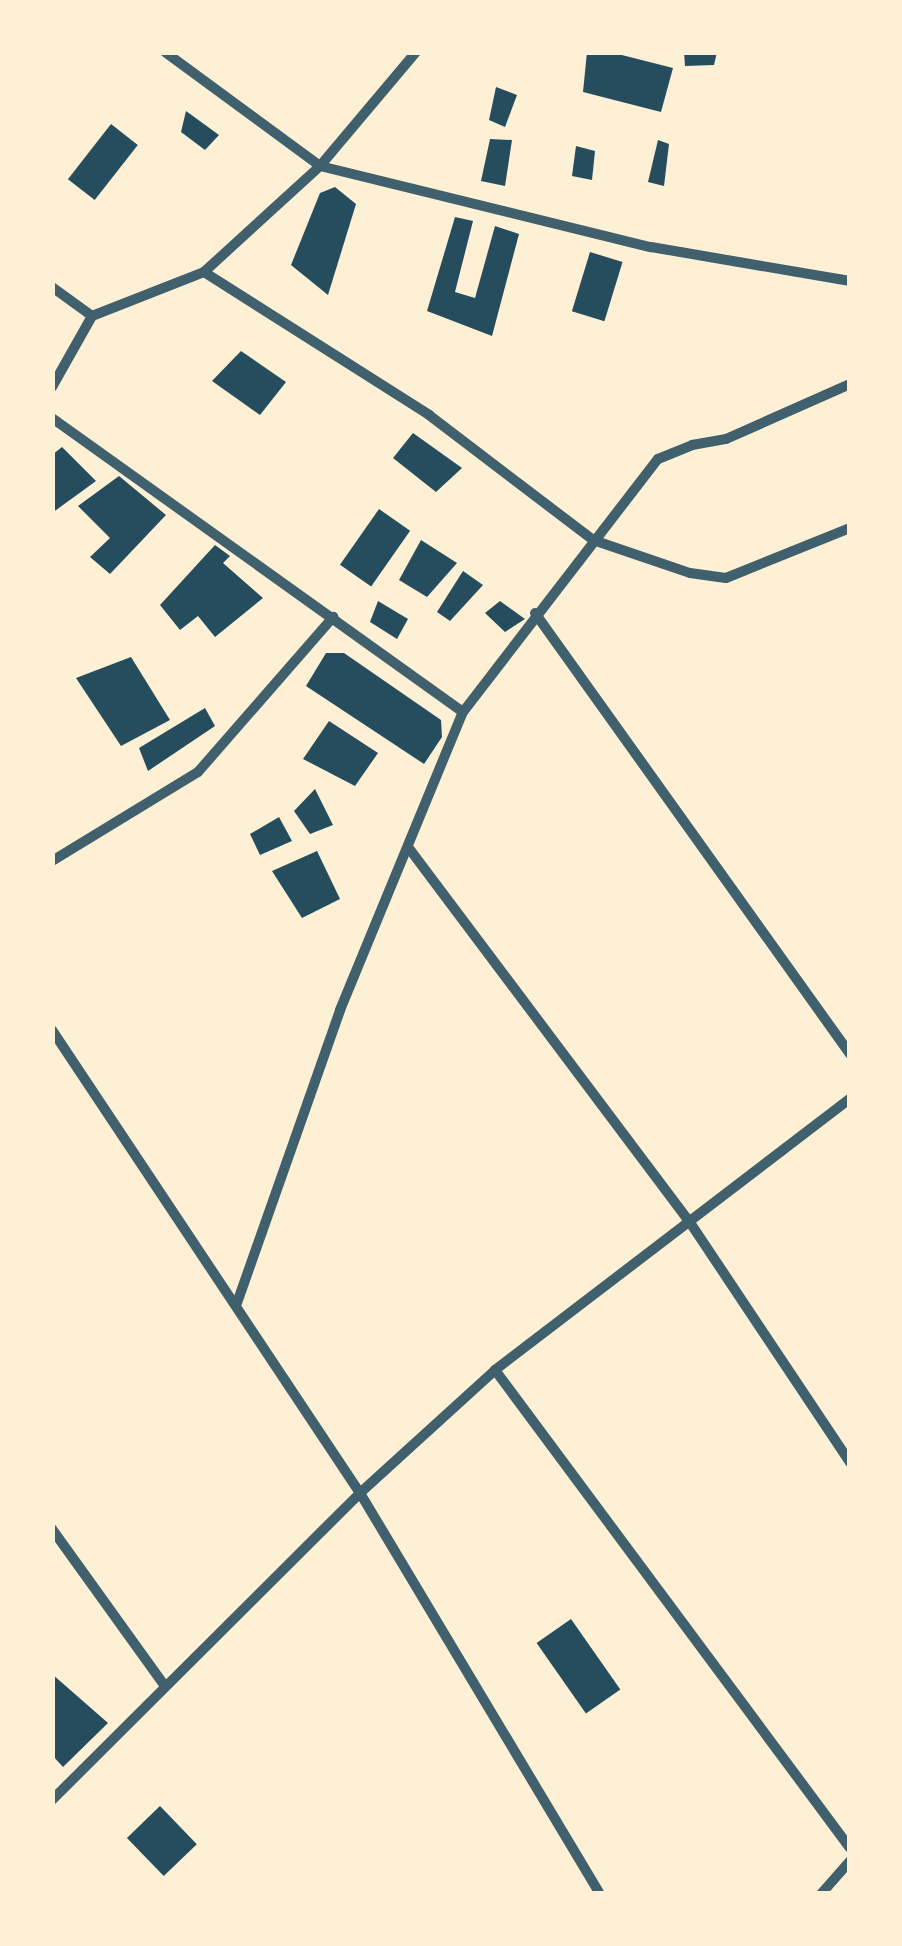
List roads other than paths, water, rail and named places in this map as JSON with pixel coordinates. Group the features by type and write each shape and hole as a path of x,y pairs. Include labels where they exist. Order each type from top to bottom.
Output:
{"street":[{"path":"165,52 320,166 651,247 850,281"},
{"path":"52,387 92,316 204,272 320,166 416,52"},
{"path":"204,272 429,414 593,540 690,574 726,578 850,528"},
{"path":"52,287 92,316"},
{"path":"237,1303 340,1010 463,712 658,459 692,445 726,439 850,384"},
{"path":"52,418 463,712"},
{"path":"536,613 850,1054"},
{"path":"52,862 198,772 333,616"},
{"path":"408,847 689,1221 850,1462"},
{"path":"52,1030 360,1493 600,1894"},
{"path":"52,1800 360,1493 495,1370 850,1099"},
{"path":"495,1370 850,1848"},
{"path":"52,1529 164,1685"},
{"path":"821,1894 850,1861"}]}
